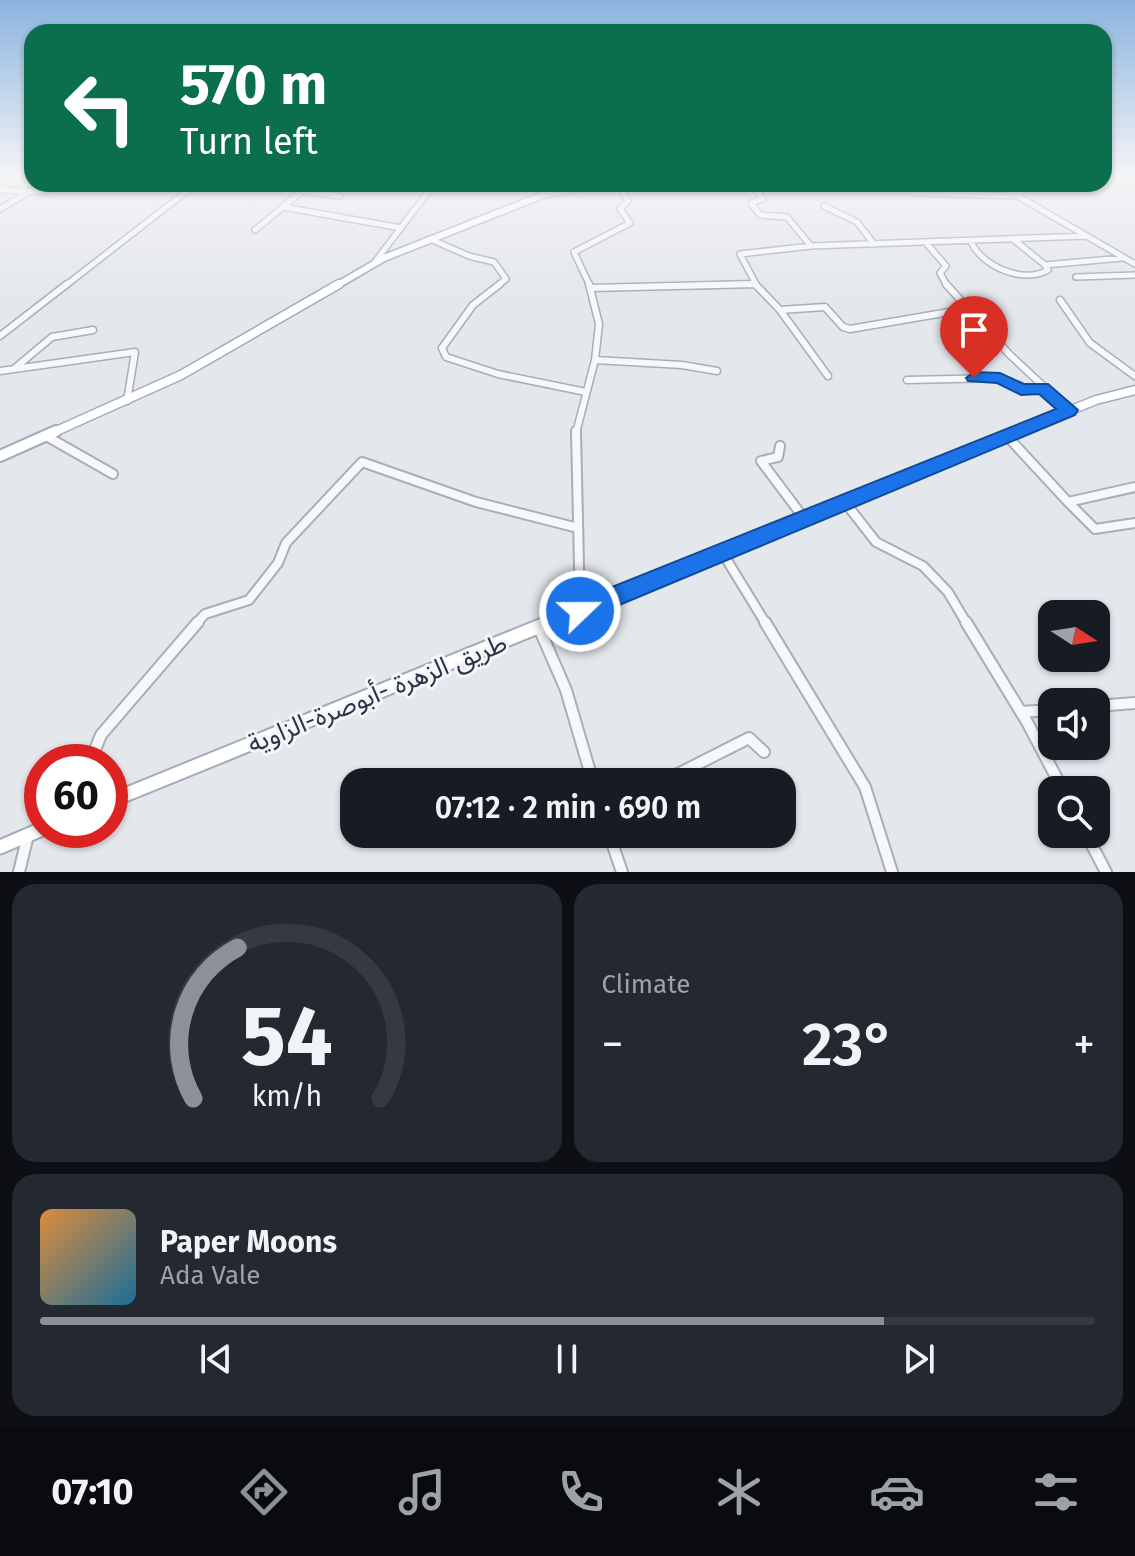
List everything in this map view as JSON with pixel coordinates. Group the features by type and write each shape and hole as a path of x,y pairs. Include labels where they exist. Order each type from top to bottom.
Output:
{"main road":[{"path":"0,456 181,375 375,262 499,213"},
{"name":"طريق الزهرة -أبوصرة-الزاوية","path":"128,794 1069,410 1135,390"},
{"path":"0,847 24,837"}],"street":[{"path":"0,336 159,213"},
{"path":"255,230 276,213"},
{"path":"315,213 401,228"},
{"path":"375,262 412,213"},
{"path":"580,611 576,427 595,360 599,324 591,288 574,252 630,223 623,213"},
{"path":"758,213 787,217 811,246"},
{"path":"838,213 857,222 874,244"},
{"path":"1048,213 1135,264"},
{"path":"828,376 780,310 755,284 740,254 811,246 1087,236"},
{"path":"971,242 977,257 991,261 1001,269 1041,275 1048,270 1011,237"},
{"path":"430,239 469,256 494,262 506,279 460,319 442,348 446,357 498,374 586,392"},
{"path":"927,244 946,266 940,273 945,283 967,309 1042,388 1069,410"},
{"path":"1045,265 1125,258"},
{"path":"1076,277 1135,275"},
{"path":"591,288 755,284"},
{"path":"1060,300 1090,343 1135,376"},
{"path":"780,310 825,307 843,327 850,329 967,309"},
{"path":"13,369 50,338 93,330"},
{"path":"0,371 134,352 137,354 127,401"},
{"path":"595,360 682,365 717,371"},
{"path":"907,380 998,378 1018,389 1042,388"},
{"path":"1007,436 1095,529 1135,523"},
{"path":"48,437 113,471 113,474"},
{"path":"780,446 778,457 761,461 803,517"},
{"path":"97,744 101,735 156,667 205,614 249,600 278,563 286,543 364,462 476,502 578,528"},
{"path":"1068,502 1135,487"},
{"path":"844,501 876,542 918,563 936,577 1021,712 1055,776"},
{"path":"722,552 865,787 892,872"},
{"path":"539,628 566,690 589,768"},
{"path":"1110,705 1135,703"},
{"path":"1021,712 1038,711"},
{"path":"690,768 749,738 764,752"},
{"path":"19,872 29,848"},
{"path":"614,848 622,872"},
{"path":"1093,848 1106,872"}],"route":[{"path":"580,611 1069,410 1042,388 1021,390 1000,378 974,378"}]}
